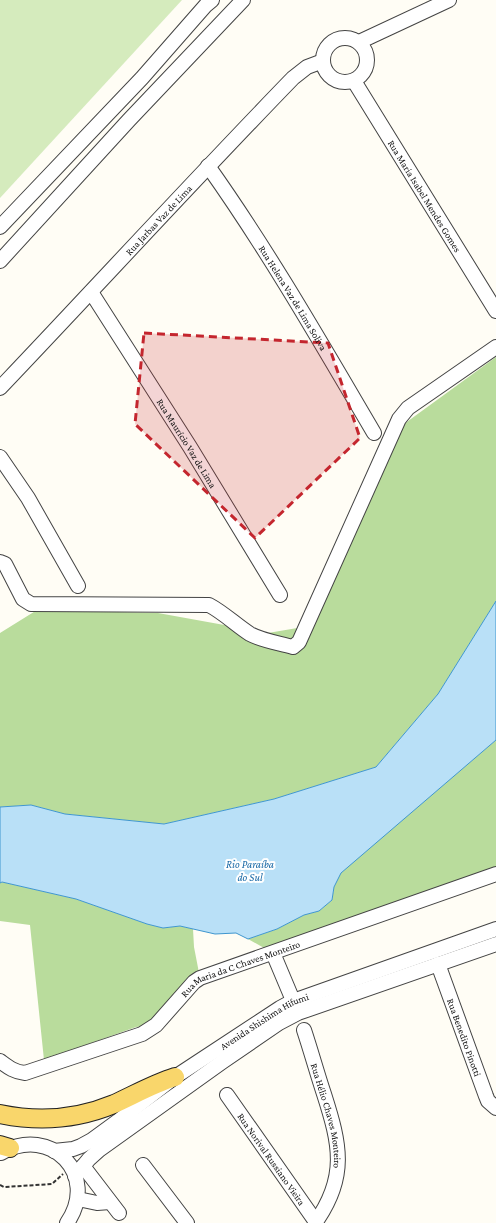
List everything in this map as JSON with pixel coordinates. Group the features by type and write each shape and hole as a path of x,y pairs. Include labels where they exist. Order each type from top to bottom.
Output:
{"main road":[{"path":"0,1114 16,1118 34,1119 50,1119 78,1115 112,1105 156,1083 175,1077"}],"street":[{"path":"0,227 142,78 212,0"},
{"path":"0,261 129,120 243,0"},
{"path":"359,42 449,0"},
{"path":"338,39 353,39 359,42 367,55 365,70 361,76 354,81 347,82 340,82 333,79 324,68 322,61 326,47 338,39"},
{"name":"Rua Jarbas Vaz de Lima","path":"0,388 208,166 293,78 307,67 322,61"},
{"name":"Rua Maria Isabel Mendes Gomes","path":"354,81 496,311"},
{"name":"Rua Helena Vaz de Lima Soliva","path":"208,166 285,282 374,433"},
{"name":"Rua Maurício Vaz de Lima","path":"91,292 190,447 280,595"},
{"path":"0,562 5,564 23,599 31,604 209,605 220,611 250,634 261,639 293,647 299,642 398,419 408,408 496,347"},
{"path":"0,457 28,498 78,586"},
{"name":"Rua Maria da C Chaves Monteiro","path":"0,1061 11,1069 25,1073 142,1034 156,1025 194,982 200,978 496,874"},
{"name":"Avenida Shishima Hifumi","path":"79,1171 99,1150 279,1023 296,1007 496,929"},
{"name":"Avenida Shishima Hifumi","path":"54,1151 73,1149 92,1140 118,1122 175,1077 280,1008 296,1007 438,964 496,944"},
{"path":"273,953 296,1007"},
{"name":"Rua Benedito Pinotti","path":"438,964 488,1101 496,1108"},
{"name":"Rua Hélio Chaves Monteiro","path":"304,1030 334,1126 338,1153 333,1192 327,1206 316,1223"},
{"name":"Rua Norival Russiano Vieira","path":"227,1095 316,1223"},
{"path":"3,1149 21,1144 32,1144 44,1146 54,1151 79,1171 119,1213"},
{"path":"144,1165 187,1223"},
{"path":"67,1223 73,1213 78,1199 79,1171"},
{"path":"78,1199 97,1203 110,1202"}],"highlighted area":[{"path":"144,333 328,343 360,438 255,538 135,424"}],"green space":[{"path":"0,0 182,0 0,198"},
{"path":"496,357 496,601 438,694 376,767 274,799 164,824 65,814 31,805 0,807 0,633 37,610 158,613 268,633 309,626 404,424"},
{"path":"496,740 496,874 273,953 248,939 277,929 304,915 319,911 332,900 334,887 340,873"},
{"path":"2,882 76,899 147,924 163,928 180,926 193,929 194,947 200,978 156,1025 136,1027 44,1060 30,925 0,921 0,883"}],"water":[{"name":"Rio Paraíba do Sul","path":"496,601 496,740 341,873 334,887 332,900 319,911 304,915 277,929 248,939 236,933 215,934 180,926 163,928 147,924 76,899 2,882 0,883 0,807 31,805 65,814 164,824 274,799 376,767 438,694"}]}
